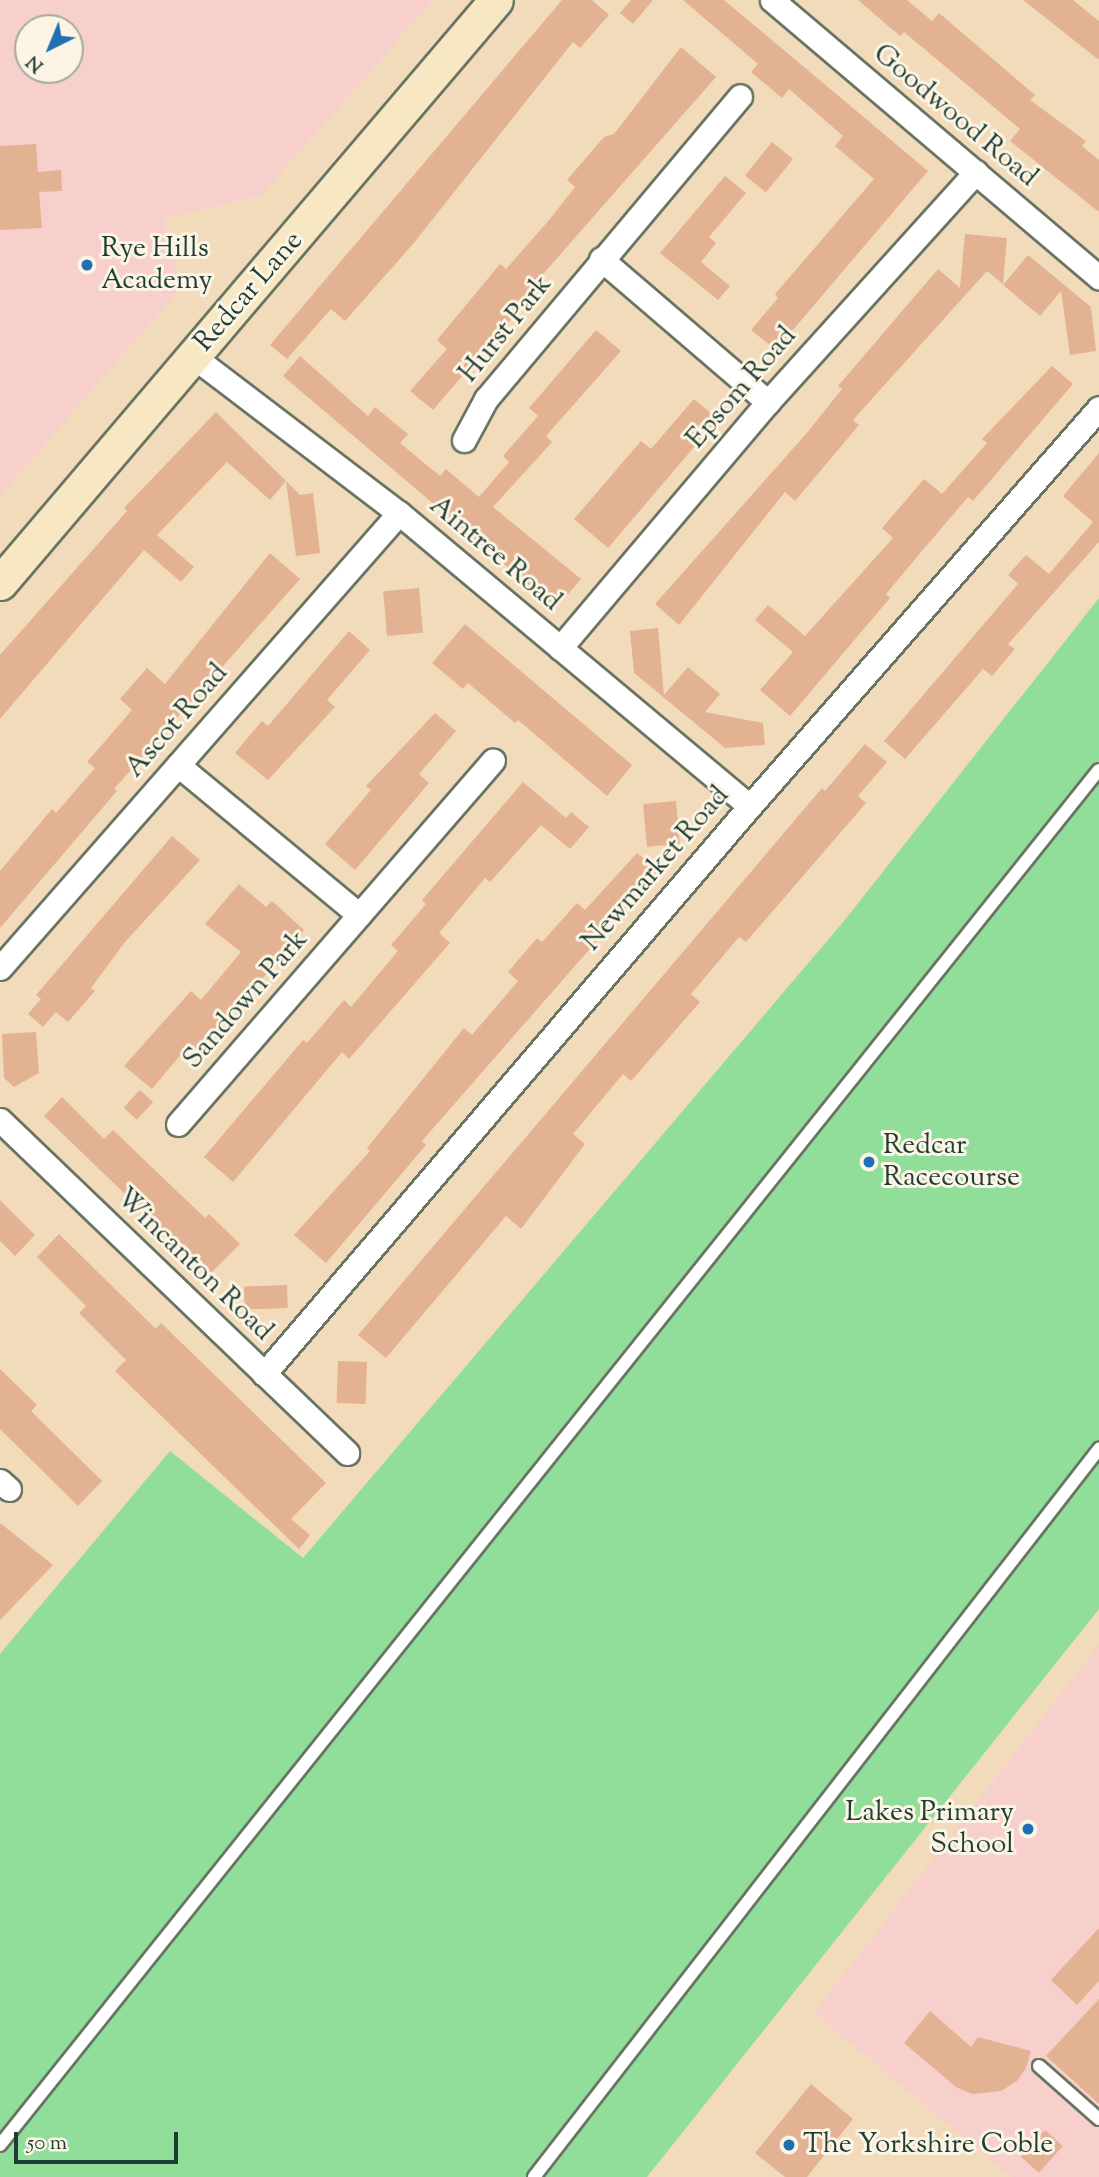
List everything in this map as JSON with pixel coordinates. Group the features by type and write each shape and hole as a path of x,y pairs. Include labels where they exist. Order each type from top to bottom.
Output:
{"main road":[{"name":"Redcar Lane","path":"0,583 496,0"}],"street":[{"name":"Goodwood Road","path":"772,0 1099,277"},
{"name":"Hurst Park","path":"464,440 486,399 740,96"},
{"name":"Epsom Road","path":"560,648 768,402 976,172"},
{"path":"601,259 768,402"},
{"name":"Aintree Road","path":"194,357 399,513 750,806"},
{"name":"Newmarket Road","path":"264,1374 750,806 1099,408"},
{"name":"Ascot Road","path":"0,968 399,513"},
{"name":"Sandown Park","path":"178,1124 493,760"},
{"path":"178,765 359,915"},
{"name":"Wincanton Road","path":"0,1121 347,1453"}],"lane":[{"path":"0,2145 1099,770"},
{"path":"534,2177 1099,1449"},
{"path":"1039,2066 1099,2119"}],"shaded area":[{"name":"Rye Hills Academy","path":"0,0 433,0 261,196 164,218 180,289 0,496"},
{"name":"Lakes Primary School","path":"1099,1644 1099,2177 1011,2177 814,2013"}],"green space":[{"name":"Redcar Racecourse","path":"1099,598 1099,1609 647,2177 0,2177 0,1654 170,1451 303,1558 844,921"}],"building":[{"path":"562,0 592,0 609,15 580,48 573,42 413,244 345,321 331,309 287,359 270,345"},
{"path":"631,0 653,0 633,24 620,13"},
{"path":"683,0 724,0 928,171 776,350 751,330 778,298 775,294 874,179 835,146 843,136 789,89 782,98 751,72 758,64"},
{"path":"858,0 907,0 932,21 939,13 1035,95 1030,100 1086,141 1082,146 1099,160 1099,212 1010,141 1020,129 904,32 900,36"},
{"path":"1023,0 1073,0 1099,21 1099,60"},
{"path":"681,47 716,77 530,289 534,293 433,410 410,391 447,349 437,340 500,264 506,269 550,219 575,187 567,180 604,137 614,134"},
{"path":"772,142 793,159 766,192 745,175"},
{"path":"36,144 38,172 61,170 62,191 39,192 42,228 0,230 0,146"},
{"path":"725,176 746,193 709,237 716,243 701,262 730,286 718,300 660,253"},
{"path":"965,234 1007,238 1003,284 987,271 853,420 859,425 795,501 785,492 679,625 655,604 806,434 842,389 838,386 938,269 960,288"},
{"path":"1028,255 1091,307 1096,351 1070,355 1061,291 1040,316 1003,285"},
{"path":"596,330 621,351 546,436 552,442 493,507 581,579 556,608 283,376 300,356 368,416 375,407 408,434 400,443 440,476 446,469 479,497 509,462 503,456 538,416 529,408"},
{"path":"1052,366 1073,384 973,501 968,497 886,594 890,598 790,716 760,690 793,652 755,620 768,605 805,636 893,538 882,528 924,479 942,494 987,443 982,439"},
{"path":"694,399 718,419 608,548 574,519 641,441 651,449"},
{"path":"216,412 286,481 270,500 227,462 157,535 194,567 181,582 144,550 0,719 0,655 127,511 124,508"},
{"path":"1099,453 1099,542 1008,644 1015,649 992,676 983,669 905,759 884,741 1018,584 1008,575 1026,555 1049,574 1093,522 1063,496"},
{"path":"286,481 300,495 313,493 320,553 296,556"},
{"path":"270,553 300,579 114,789 117,791 0,928 0,871 52,809 56,813 95,768 87,762 132,710 120,699 147,668 165,684"},
{"path":"419,588 423,633 387,636 383,591"},
{"path":"465,624 632,765 607,796 518,720 515,723 468,683 463,689 432,663"},
{"path":"658,628 664,695 688,667 720,694 705,712 763,723 765,745 725,748 634,673 630,631"},
{"path":"349,631 370,650 327,700 335,707 268,780 235,753 262,721 268,726"},
{"path":"435,713 456,731 419,774 429,783 355,870 325,844 371,790 366,786"},
{"path":"865,744 887,762 858,796 866,803 746,942 739,937 691,994 700,1002 631,1081 623,1074 573,1134 585,1144 521,1229 506,1216 386,1358 358,1335 822,788 825,791"},
{"path":"523,782 566,818 571,812 589,827 570,849 541,825 490,882 485,878 439,933 450,943 349,1059 342,1052 233,1182 204,1157 303,1040 307,1043 344,1000 351,1007 398,951 391,945 426,904 422,900"},
{"path":"676,801 680,844 647,847 643,804"},
{"path":"172,836 200,860 125,942 91,988 95,991 68,1022 56,1012 43,1027 28,1014 41,999 36,995"},
{"path":"637,853 658,871 422,1141 426,1145 326,1263 294,1235 370,1151 367,1148 464,1028 472,1035 518,981 508,972 537,938 542,942 577,903 585,910"},
{"path":"239,884 266,907 272,901 304,930 198,1054 188,1046 152,1089 124,1066 191,991 201,1000 241,952 205,924"},
{"path":"36,1032 39,1073 14,1087 4,1078 2,1034"},
{"path":"140,1090 153,1102 137,1120 124,1108"},
{"path":"62,1097 104,1139 113,1130 205,1218 209,1214 240,1244 209,1275 44,1116"},
{"path":"0,1200 35,1235 15,1256 0,1241"},
{"path":"59,1234 156,1329 161,1323 326,1483 291,1519 310,1535 299,1549 115,1371 126,1360 79,1313 86,1306 37,1257"},
{"path":"287,1285 288,1308 245,1309 244,1287"},
{"path":"338,1361 367,1362 366,1404 337,1403"},
{"path":"0,1369 37,1405 31,1411 102,1481 78,1506 0,1429"},
{"path":"0,1523 53,1565 0,1620"},
{"path":"1099,1928 1099,1981 1077,2005 1051,1980"},
{"path":"1099,1999 1099,2104 1046,2056"},
{"path":"930,2011 971,2047 978,2037 1031,2051 1026,2068 1017,2081 1001,2091 972,2094 956,2087 904,2043"},
{"path":"811,2084 853,2119 807,2177 785,2177 755,2153"},
{"path":"1045,2130 1063,2146 1039,2173 1021,2157"}],"place":[{"name":"Rye Hills Academy","path":"87,265"},
{"name":"Redcar Racecourse","path":"869,1162"},
{"name":"Lakes Primary School","path":"1028,1829"},
{"name":"The Yorkshire Coble","path":"789,2145"}]}
